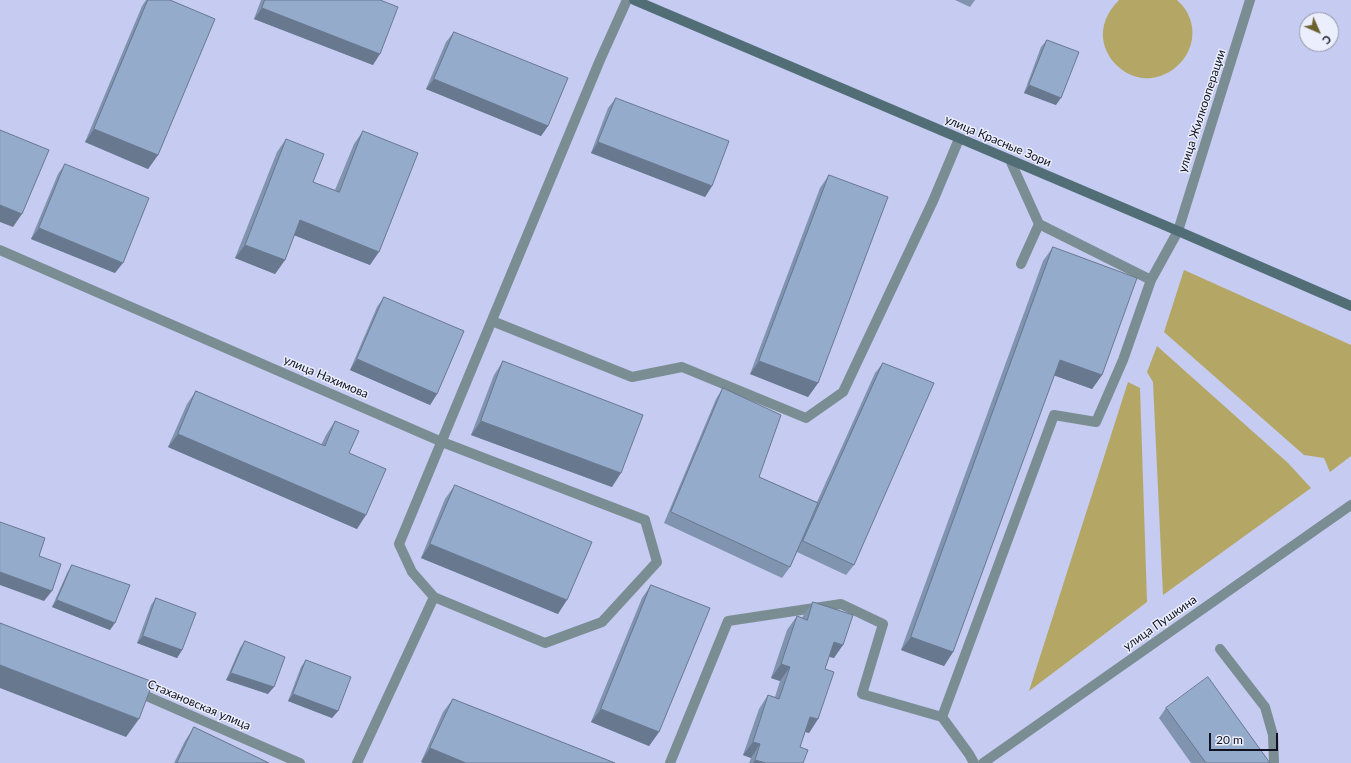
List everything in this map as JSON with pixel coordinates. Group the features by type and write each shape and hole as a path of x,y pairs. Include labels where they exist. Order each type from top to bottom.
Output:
{"main road":[{"name":"улица Красные Зори","path":"634,0 1351,306"}],"street":[{"path":"357,763 434,597 412,572 399,544 597,67 627,0"},
{"name":"улица Жилкооперации","path":"942,717 1054,415 1096,422 1122,360 1151,280 1178,231 1250,0"},
{"path":"492,321 632,377 682,366 806,418 843,392 933,200 959,138"},
{"path":"1010,160 1039,224 1151,280"},
{"path":"1021,264 1039,224"},
{"name":"улица Нахимова","path":"0,250 442,442 645,520 657,562 602,622 545,643 434,597"},
{"name":"улица Пушкина","path":"983,763 1351,505"},
{"path":"670,763 728,621 841,604 883,624 862,694 942,717 974,763"},
{"path":"1220,649 1265,707 1273,735 1274,763"},
{"name":"Стахановская улица","path":"124,687 300,763"}],"shaded area":[{"path":"1119,0 1177,0 1181,4 1185,9 1192,25 1192,40 1187,54 1178,66 1166,74 1151,78 1136,77 1115,64 1105,48 1103,32 1108,15"},
{"path":"1184,270 1351,345 1351,456 1330,472 1324,458 1304,455 1164,332"},
{"path":"1157,346 1288,463 1311,488 1163,595 1153,382 1147,372"},
{"path":"1128,382 1140,388 1147,602 1029,691"}],"building":[{"path":"148,0 170,0 215,19 158,155 94,129"},
{"path":"265,0 380,0 398,7 380,54 262,8"},
{"path":"454,32 568,78 548,126 434,79"},
{"path":"1047,40 1079,52 1061,98 1029,85"},
{"path":"616,98 729,141 712,186 598,142"},
{"path":"0,130 49,150 22,214 0,205"},
{"path":"363,131 418,153 379,252 300,220 285,260 245,245 286,139 324,154 313,182 339,192"},
{"path":"65,164 149,198 123,263 39,228"},
{"path":"829,175 888,197 818,383 759,361"},
{"path":"1053,247 1137,278 1102,375 1060,360 953,652 911,637"},
{"path":"384,297 464,331 437,394 357,359"},
{"path":"503,361 643,415 621,473 481,421"},
{"path":"883,363 934,383 854,565 803,541"},
{"path":"723,388 781,415 759,477 818,503 790,567 671,512"},
{"path":"196,391 325,446 335,421 359,431 349,453 386,469 366,515 178,434"},
{"path":"455,485 592,542 567,600 430,544"},
{"path":"0,522 45,538 39,556 61,564 52,591 0,572"},
{"path":"72,565 130,585 115,623 57,600"},
{"path":"651,585 710,608 659,732 601,709"},
{"path":"156,598 196,613 182,650 143,636"},
{"path":"813,602 853,615 843,645 834,642 825,669 834,672 818,719 810,717 800,747 808,750 803,763 766,763 755,760 760,744 753,742 768,695 779,699 790,667 781,664 797,616 807,620"},
{"path":"0,623 153,682 139,719 0,665"},
{"path":"245,641 285,657 274,687 231,673"},
{"path":"306,660 351,677 338,711 293,694"},
{"path":"1208,677 1270,763 1206,763 1166,708"},
{"path":"453,699 615,763 466,763 430,748"},
{"path":"194,727 269,763 177,763"}]}
